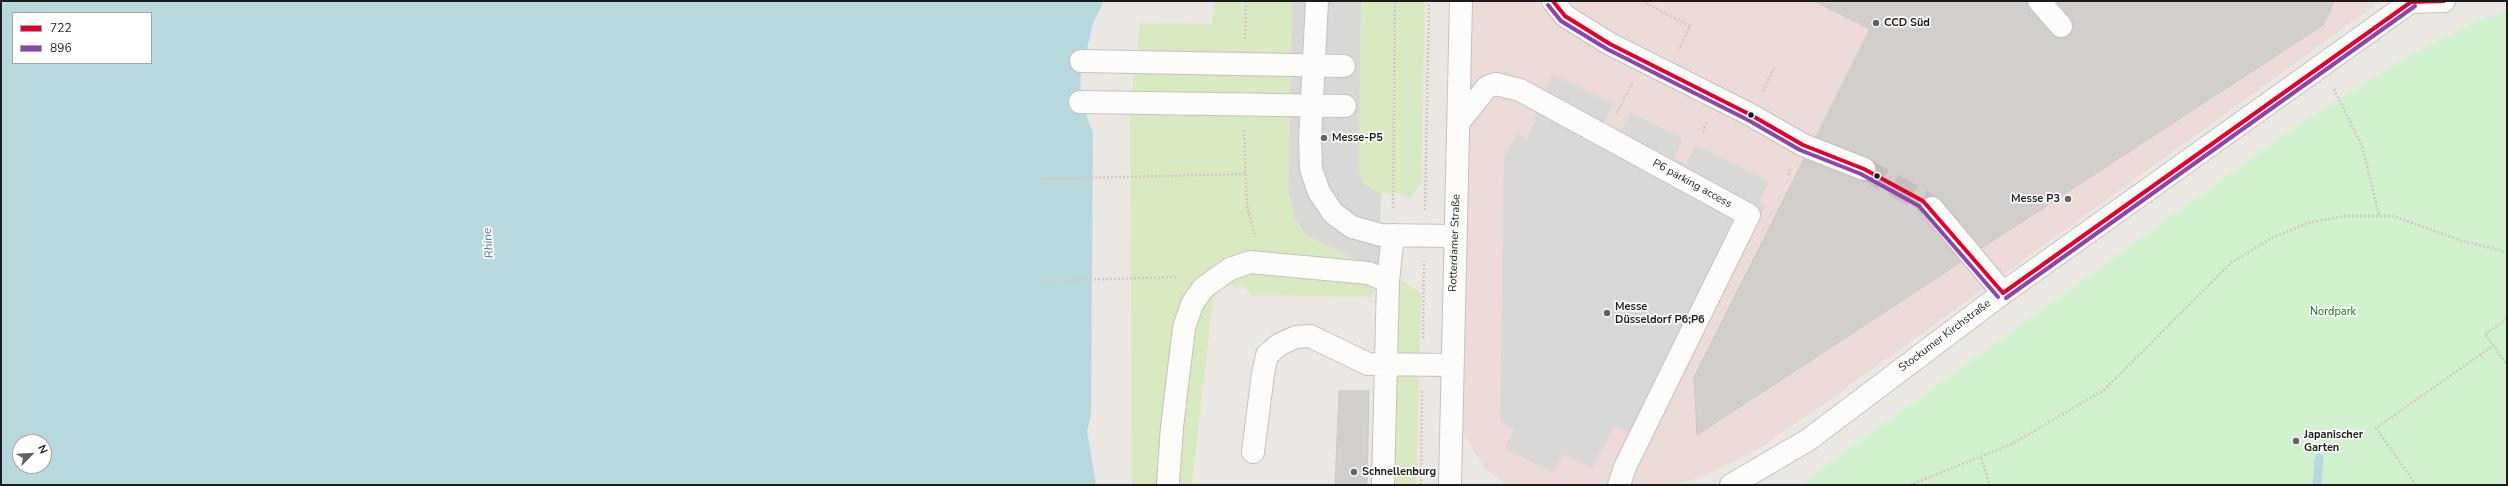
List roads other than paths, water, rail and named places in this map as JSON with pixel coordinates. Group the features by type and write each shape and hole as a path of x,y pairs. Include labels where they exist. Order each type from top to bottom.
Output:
{"street":[{"path":"1316,1 1310,140 1311,168 1319,192 1332,213 1352,227 1381,235 1456,236"},
{"name":"Rotterdamer Straße","path":"1450,485 1461,1"},
{"path":"1553,1 1565,16 1610,44 1751,115 1803,145 1864,169"},
{"path":"2039,1 2061,26"},
{"name":"Stockumer Kirchstraße","path":"1731,485 1808,440 2003,293 2412,2 2444,1"},
{"path":"1082,61 1344,66"},
{"name":"P6 parking access","path":"1459,122 1487,87 1496,84 1520,90 1749,215 1625,467 1619,485"},
{"path":"1080,102 1345,106"},
{"path":"1932,208 2003,293"},
{"path":"1383,485 1388,281 1393,235"},
{"path":"1168,483 1172,427 1184,328 1192,304 1202,288 1230,268 1250,262 1368,273 1388,281"},
{"path":"1253,452 1263,374 1267,355 1280,344 1296,337 1310,336 1368,364 1452,365"}],"water":[{"name":"Rhine","path":"1,1 1104,1 1093,23 1086,54 1081,61 1080,110 1086,111 1088,121 1093,132 1091,414 1087,431 1096,485 1,485"}],"waterway":[{"path":"2317,485 2319,458"}],"tunnel":[{"path":"1864,169 1923,201 1932,208"}],"place":[{"name":"CCD Süd","path":"1876,23"},
{"name":"Messe-P5","path":"1324,138"},
{"name":"Messe P3","path":"2068,199"},
{"name":"Messe Düsseldorf P6;P6","path":"1607,313"},
{"name":"Japanischer Garten","path":"2296,441"},
{"name":"Schnellenburg","path":"1354,472"}],"park label":[{"name":"Nordpark","path":"2333,312"}]}
